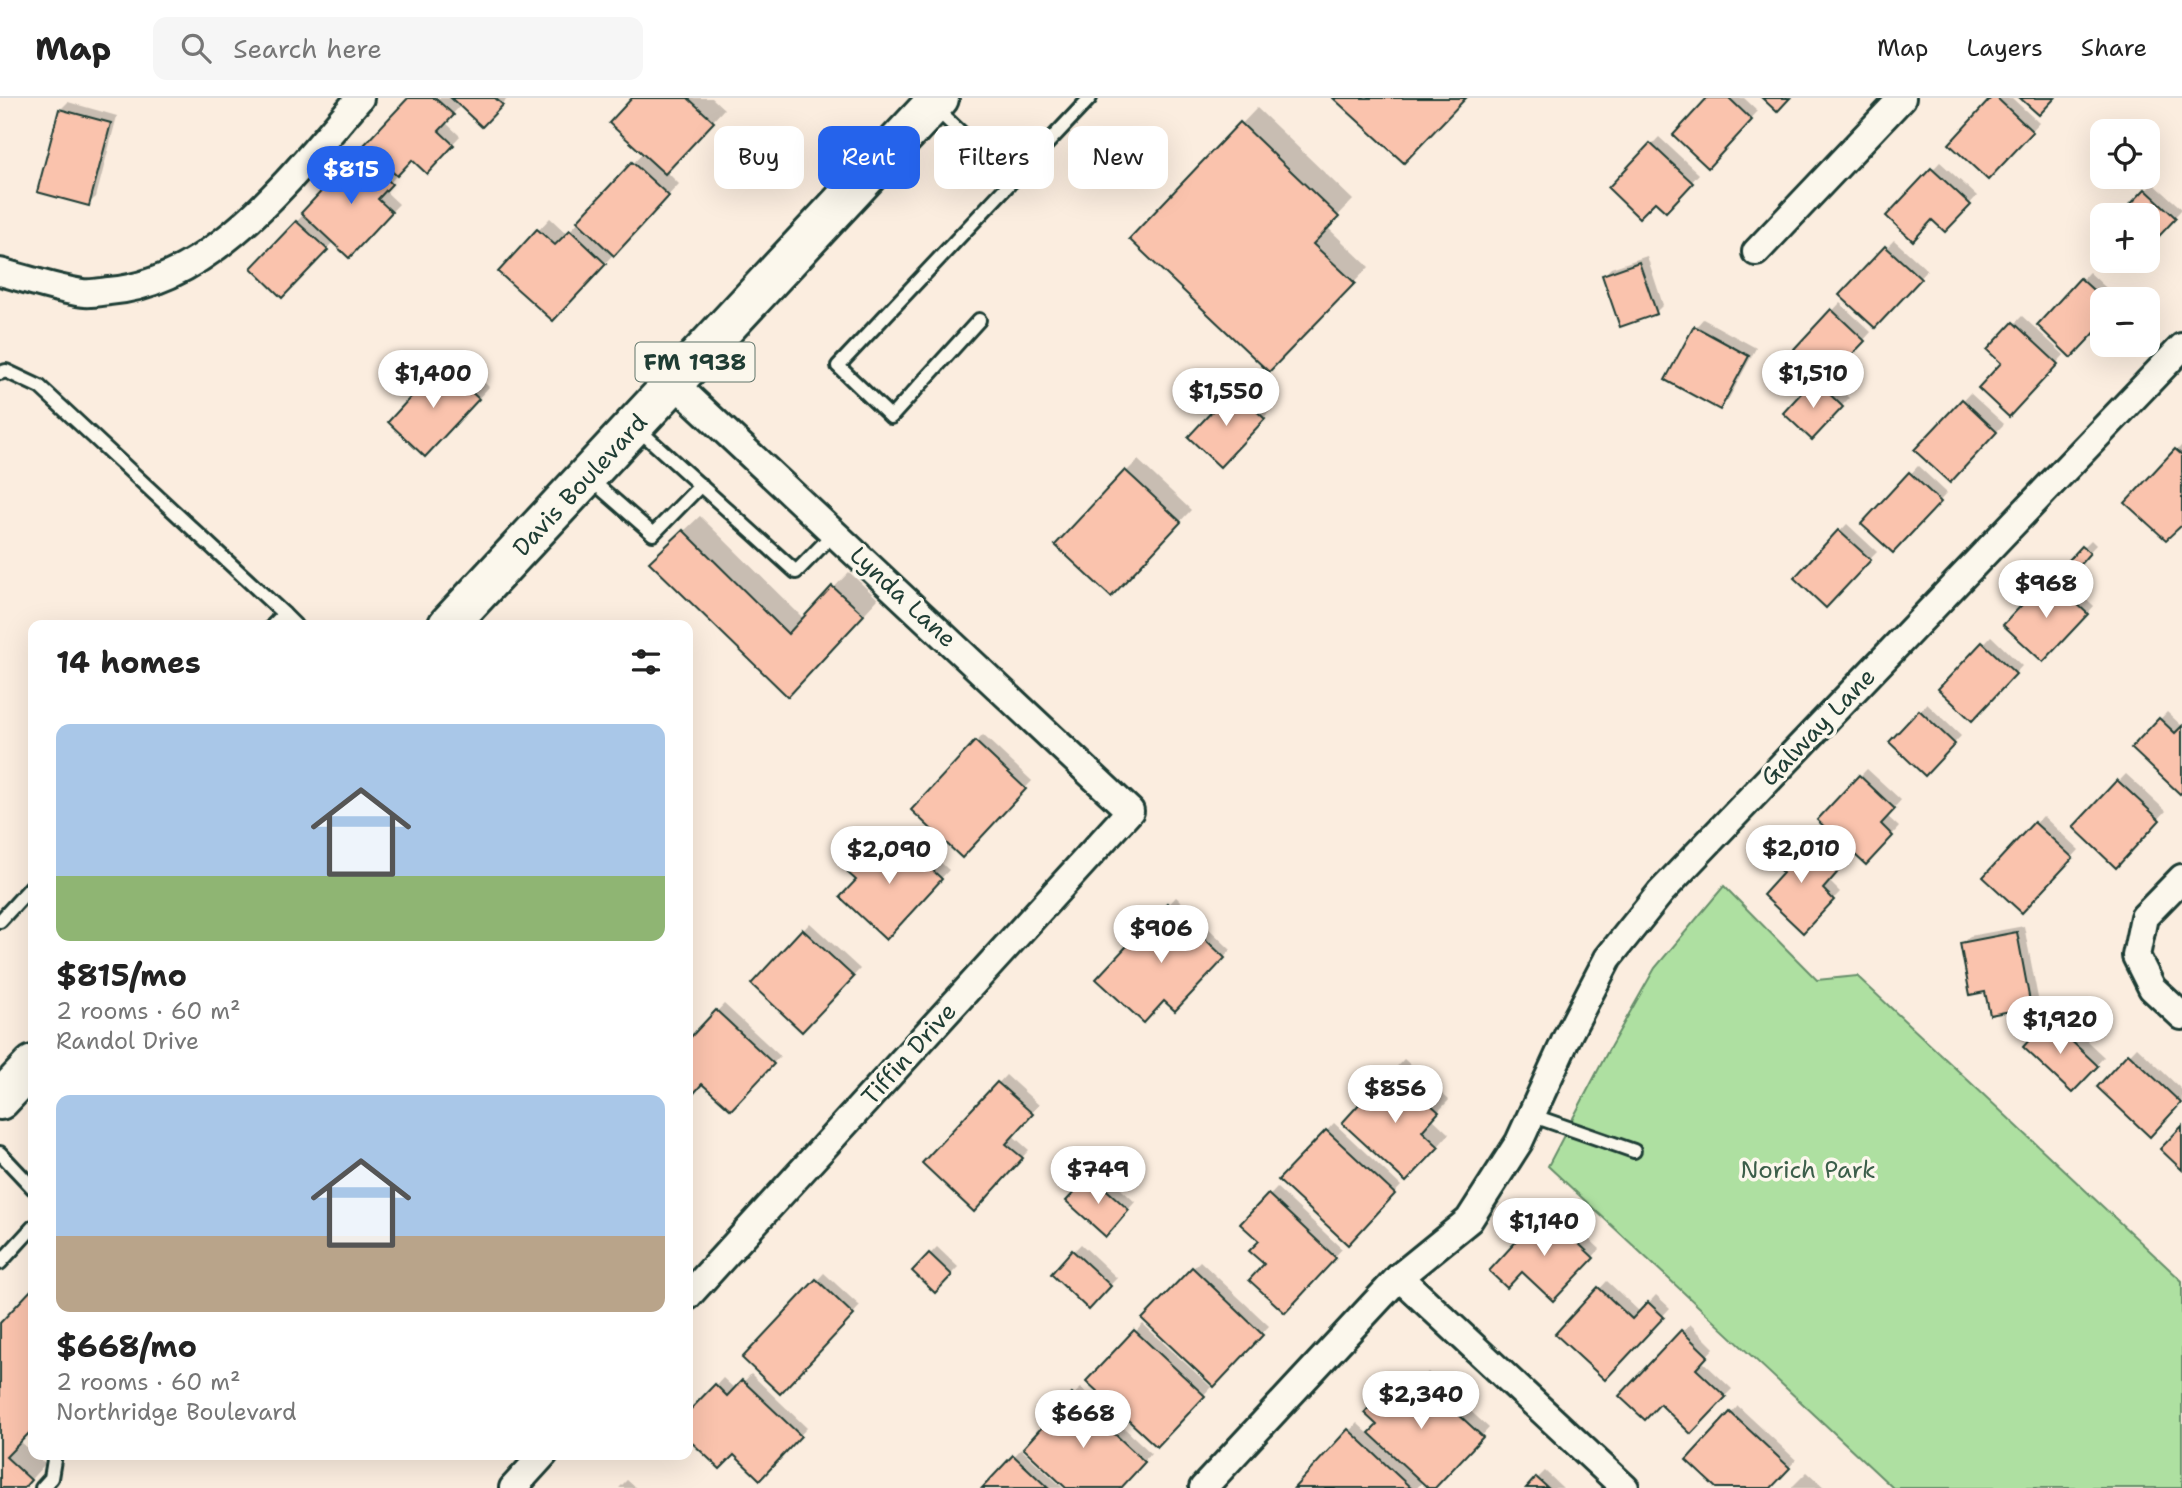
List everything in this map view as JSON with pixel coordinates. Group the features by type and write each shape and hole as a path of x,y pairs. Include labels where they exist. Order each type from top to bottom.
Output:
{"main road":[{"name":"Davis Boulevard","path":"454,620 936,102"},
{"path":"0,1101 28,1070"}],"street":[{"path":"0,272 85,293 129,290 173,275 218,245 274,196 360,98"},
{"path":"1756,252 1902,98"},
{"name":"Galway Lane","path":"1399,1277 1469,1220 1519,1142 1568,1035 1608,958 1661,892 2182,347"},
{"name":"Lynda Lane","path":"675,384 1130,811"},
{"name":"Tiffin Drive","path":"693,1291 1130,811"},
{"path":"2182,878 2144,917 2136,956 2151,988 2182,1016"},
{"path":"1203,1488 1399,1277 1625,1488"},
{"path":"513,1488 539,1460"}],"lane":[{"path":"1054,136 1090,98"},
{"path":"936,102 959,126"},
{"path":"979,320 891,417 838,366 1004,189"},
{"path":"0,373 6,370 40,387 290,620"},
{"path":"635,426 796,572 834,533"},
{"path":"588,477 653,534 701,485"},
{"path":"278,620 284,614"},
{"path":"0,921 28,890"},
{"path":"1530,1115 1634,1151"},
{"path":"0,1153 28,1183"},
{"path":"0,1263 28,1232"},
{"path":"42,1488 51,1478 54,1460"}],"green space":[{"name":"Norich Park","path":"1724,886 1817,980 1857,976 2182,1281 2182,1488 1893,1488 1548,1166 1655,968"}],"building":[{"path":"408,98 435,98 454,115 439,131 454,145 427,174 412,160 397,176 364,145"},
{"path":"451,98 495,98 503,105 482,127"},
{"path":"632,98 688,98 714,122 665,174 609,123"},
{"path":"1333,98 1466,98 1404,163"},
{"path":"1707,98 1729,98 1752,120 1708,168 1673,135"},
{"path":"1762,98 1790,98 1777,112"},
{"path":"1991,98 1997,98 2033,132 1988,180 1949,144"},
{"path":"2020,98 2055,98 2039,115"},
{"path":"59,109 111,123 89,206 37,192"},
{"path":"1240,122 1339,217 1313,244 1355,283 1269,372 1129,239"},
{"path":"1650,143 1693,183 1666,212 1655,202 1639,218 1608,188"},
{"path":"358,152 392,184 378,199 392,212 349,258 301,213"},
{"path":"632,162 669,196 614,256 577,221"},
{"path":"1931,168 1971,205 1945,232 1932,220 1913,241 1886,216"},
{"path":"2145,189 2160,203 2132,203"},
{"path":"2160,203 2176,218 2160,235"},
{"path":"296,221 328,250 282,298 251,268"},
{"path":"537,229 555,245 570,230 606,264 553,321 498,272"},
{"path":"1885,246 1921,279 1875,328 1839,295"},
{"path":"1639,262 1657,314 1620,327 1602,275"},
{"path":"2080,278 2090,287 2090,338 2071,358 2037,325"},
{"path":"1831,309 1865,341 1846,361 1854,369 1836,388 1794,349"},
{"path":"2013,322 2058,364 2009,417 1978,388 2001,363 1987,350"},
{"path":"1694,326 1749,356 1720,410 1665,380"},
{"path":"441,364 479,399 425,457 388,422"},
{"path":"1814,379 1843,407 1812,440 1783,413"},
{"path":"1233,389 1265,419 1220,467 1188,437"},
{"path":"1962,399 1997,432 1950,483 1914,450"},
{"path":"2175,449 2182,455 2182,525 2166,540 2125,503"},
{"path":"1125,470 1181,522 1111,597 1055,545"},
{"path":"1909,472 1941,502 1893,553 1861,524"},
{"path":"683,530 788,634 832,586 864,615 788,697 649,562"},
{"path":"1838,530 1871,560 1826,608 1794,578"},
{"path":"2082,546 2090,553 2076,569 2068,561"},
{"path":"2048,577 2088,614 2043,662 2003,625"},
{"path":"1982,642 2016,674 1972,721 1938,689"},
{"path":"1919,710 1955,744 1925,776 1889,742"},
{"path":"2159,718 2175,733 2182,726 2180,794 2131,748"},
{"path":"975,741 1026,789 962,858 911,810"},
{"path":"1859,775 1895,809 1881,824 1893,836 1866,865 1817,820"},
{"path":"2117,780 2160,820 2116,868 2073,827"},
{"path":"2034,822 2073,858 2022,913 1983,877"},
{"path":"895,835 942,879 886,940 840,897 856,880 848,873 874,845 880,851"},
{"path":"1797,836 1837,873 1823,889 1834,900 1803,933 1763,895 1783,873 1772,863"},
{"path":"1167,903 1225,958 1175,1011 1164,1001 1144,1023 1096,979"},
{"path":"802,929 854,977 802,1032 751,984"},
{"path":"2017,932 2031,1007 1990,1015 1985,992 1970,995 1960,943"},
{"path":"716,1010 774,1064 731,1110 702,1084 693,1094 693,1035"},
{"path":"2048,1019 2098,1066 2072,1093 2023,1047"},
{"path":"2128,1053 2181,1103 2150,1137 2097,1087"},
{"path":"1391,1069 1439,1112 1422,1131 1439,1147 1406,1182 1342,1123"},
{"path":"997,1082 1033,1114 1006,1144 1023,1158 974,1212 922,1163"},
{"path":"2182,1126 2182,1170 2160,1149"},
{"path":"1326,1130 1395,1194 1348,1245 1278,1180"},
{"path":"1090,1175 1129,1210 1106,1237 1066,1201"},
{"path":"1268,1194 1336,1258 1285,1313 1249,1280 1264,1264 1249,1251 1259,1241 1240,1224"},
{"path":"1544,1211 1594,1258 1553,1301 1522,1272 1507,1288 1489,1271"},
{"path":"1072,1250 1111,1286 1089,1310 1051,1274"},
{"path":"929,1253 952,1275 935,1293 912,1271"},
{"path":"1192,1267 1263,1335 1214,1387 1142,1319"},
{"path":"816,1279 854,1315 780,1394 742,1358"},
{"path":"1598,1287 1632,1319 1648,1302 1664,1317 1605,1380 1555,1334"},
{"path":"28,1293 28,1434 6,1457 31,1480 24,1488 0,1488 0,1323"},
{"path":"1134,1330 1205,1396 1157,1447 1086,1381"},
{"path":"1681,1330 1708,1356 1696,1369 1726,1397 1691,1434 1660,1404 1645,1420 1619,1396"},
{"path":"1419,1378 1483,1437 1435,1488 1428,1488 1369,1433 1377,1425 1364,1413 1394,1380 1406,1392"},
{"path":"742,1380 801,1436 760,1480 734,1455 720,1469 693,1444 693,1407 715,1384 727,1396"},
{"path":"1072,1394 1145,1462 1121,1488 1066,1488 1023,1448"},
{"path":"1730,1412 1790,1468 1771,1488 1716,1488 1686,1460"},
{"path":"1348,1429 1411,1488 1294,1488"},
{"path":"1013,1455 1048,1488 982,1488"},
{"path":"1536,1477 1548,1488 1526,1488"}]}
